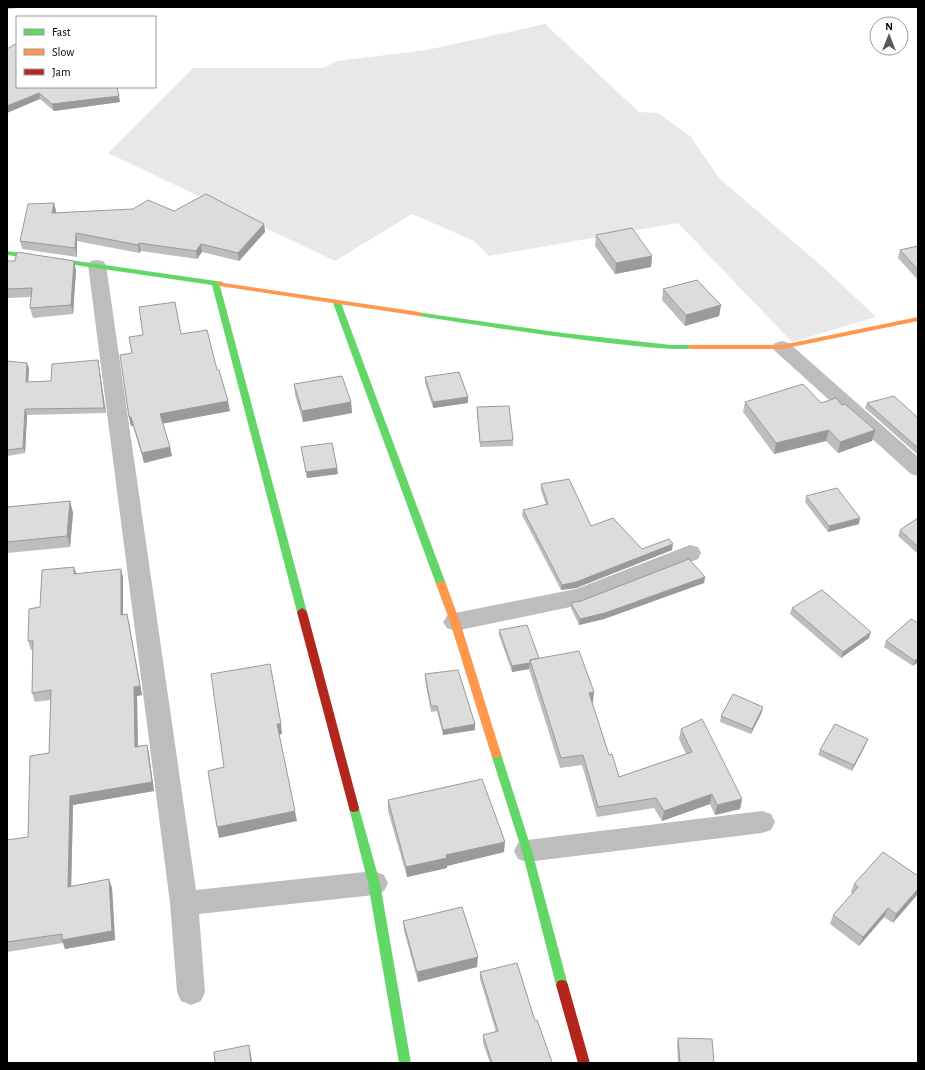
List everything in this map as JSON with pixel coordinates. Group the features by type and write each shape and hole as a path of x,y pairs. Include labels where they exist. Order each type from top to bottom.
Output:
{"street":[{"path":"7,254 215,283 337,303 563,335 671,347 782,348 918,320"},
{"path":"97,266 184,903 191,992"},
{"path":"215,283 374,883 405,1063"},
{"path":"337,303 455,622 527,850 564,994 584,1063"},
{"path":"782,348 918,469"},
{"path":"455,622 580,597 690,553"},
{"path":"527,850 762,822"},
{"path":"184,903 374,883"}],"shaded area":[{"path":"545,24 639,112 658,113 690,136 720,179 824,268 876,317 792,342 678,223 489,256 474,241 412,214 335,261 108,153 193,68 323,68 337,61 427,50"}],"building":[{"path":"16,44 16,88 117,88 119,96 52,104 39,93 7,106 7,49"},
{"path":"206,194 264,224 238,253 201,244 196,251 139,243 138,245 76,233 75,248 20,241 28,204 54,203 52,213 133,209 148,200 174,211"},
{"path":"632,228 652,256 616,263 596,235"},
{"path":"918,246 918,270 900,250"},
{"path":"17,252 74,261 71,305 30,308 32,288 7,289 7,261 15,261"},
{"path":"697,280 721,305 686,315 663,289"},
{"path":"175,302 181,334 207,330 217,370 219,370 228,401 160,414 170,447 142,453 131,417 129,417 120,355 132,353 129,337 143,335 139,307"},
{"path":"98,360 104,408 25,409 23,448 7,450 7,361 27,363 26,382 51,381 52,364"},
{"path":"459,372 468,397 433,402 425,377"},
{"path":"342,376 351,402 302,411 294,384"},
{"path":"803,384 821,403 836,398 842,405 845,404 875,430 840,442 829,430 776,443 745,402"},
{"path":"894,396 918,418 918,448 867,403"},
{"path":"509,406 513,440 480,442 477,407"},
{"path":"332,443 337,468 306,472 301,447"},
{"path":"569,479 591,526 613,518 642,549 669,539 673,544 576,582 562,585 523,510 548,504 541,484"},
{"path":"837,488 860,518 829,526 806,496"},
{"path":"70,501 67,536 7,542 7,507"},
{"path":"918,518 918,547 900,530"},
{"path":"689,559 705,577 605,613 580,619 571,603 581,601"},
{"path":"74,567 74,574 121,569 121,615 127,614 140,686 134,687 135,747 147,745 152,782 70,796 68,887 109,879 112,931 62,940 62,934 7,942 7,840 28,837 30,756 49,753 51,690 32,693 33,641 28,641 29,609 40,607 42,570"},
{"path":"822,590 871,632 843,652 792,608"},
{"path":"911,619 918,623 918,658 915,661 886,641"},
{"path":"527,625 539,658 530,660 530,663 512,666 499,630"},
{"path":"579,651 594,692 589,693 609,755 612,754 619,777 692,752 681,729 702,719 742,799 717,805 712,794 664,811 656,798 598,807 583,755 561,758 530,660"},
{"path":"270,664 281,724 277,724 295,811 217,827 208,771 224,767 211,674"},
{"path":"458,670 475,724 443,730 437,706 431,706 425,674"},
{"path":"733,694 763,707 752,729 721,716"},
{"path":"835,724 868,739 854,765 820,750"},
{"path":"482,779 505,842 446,855 447,858 406,867 388,800"},
{"path":"883,852 918,876 918,889 896,914 888,908 863,937 833,915 858,887 854,884"},
{"path":"462,907 478,957 417,972 403,921"},
{"path":"517,963 535,1021 537,1020 552,1062 551,1063 492,1063 483,1035 498,1031 480,972"},
{"path":"678,1038 712,1039 714,1063 680,1063"},
{"path":"249,1045 251,1063 215,1063 214,1052"}],"traffic: fast":[{"path":"7,253 220,284"},
{"path":"215,283 302,612"},
{"path":"337,303 441,584"},
{"path":"419,314 563,335 671,347 691,347"},
{"path":"496,754 527,851 562,985"},
{"path":"354,808 374,883 405,1063"}],"traffic: slow":[{"path":"220,284 419,314"},
{"path":"691,347 782,347 918,319"},
{"path":"441,584 455,622 496,754"}],"traffic: jam":[{"path":"302,612 354,808"},
{"path":"562,985 584,1063"}]}
